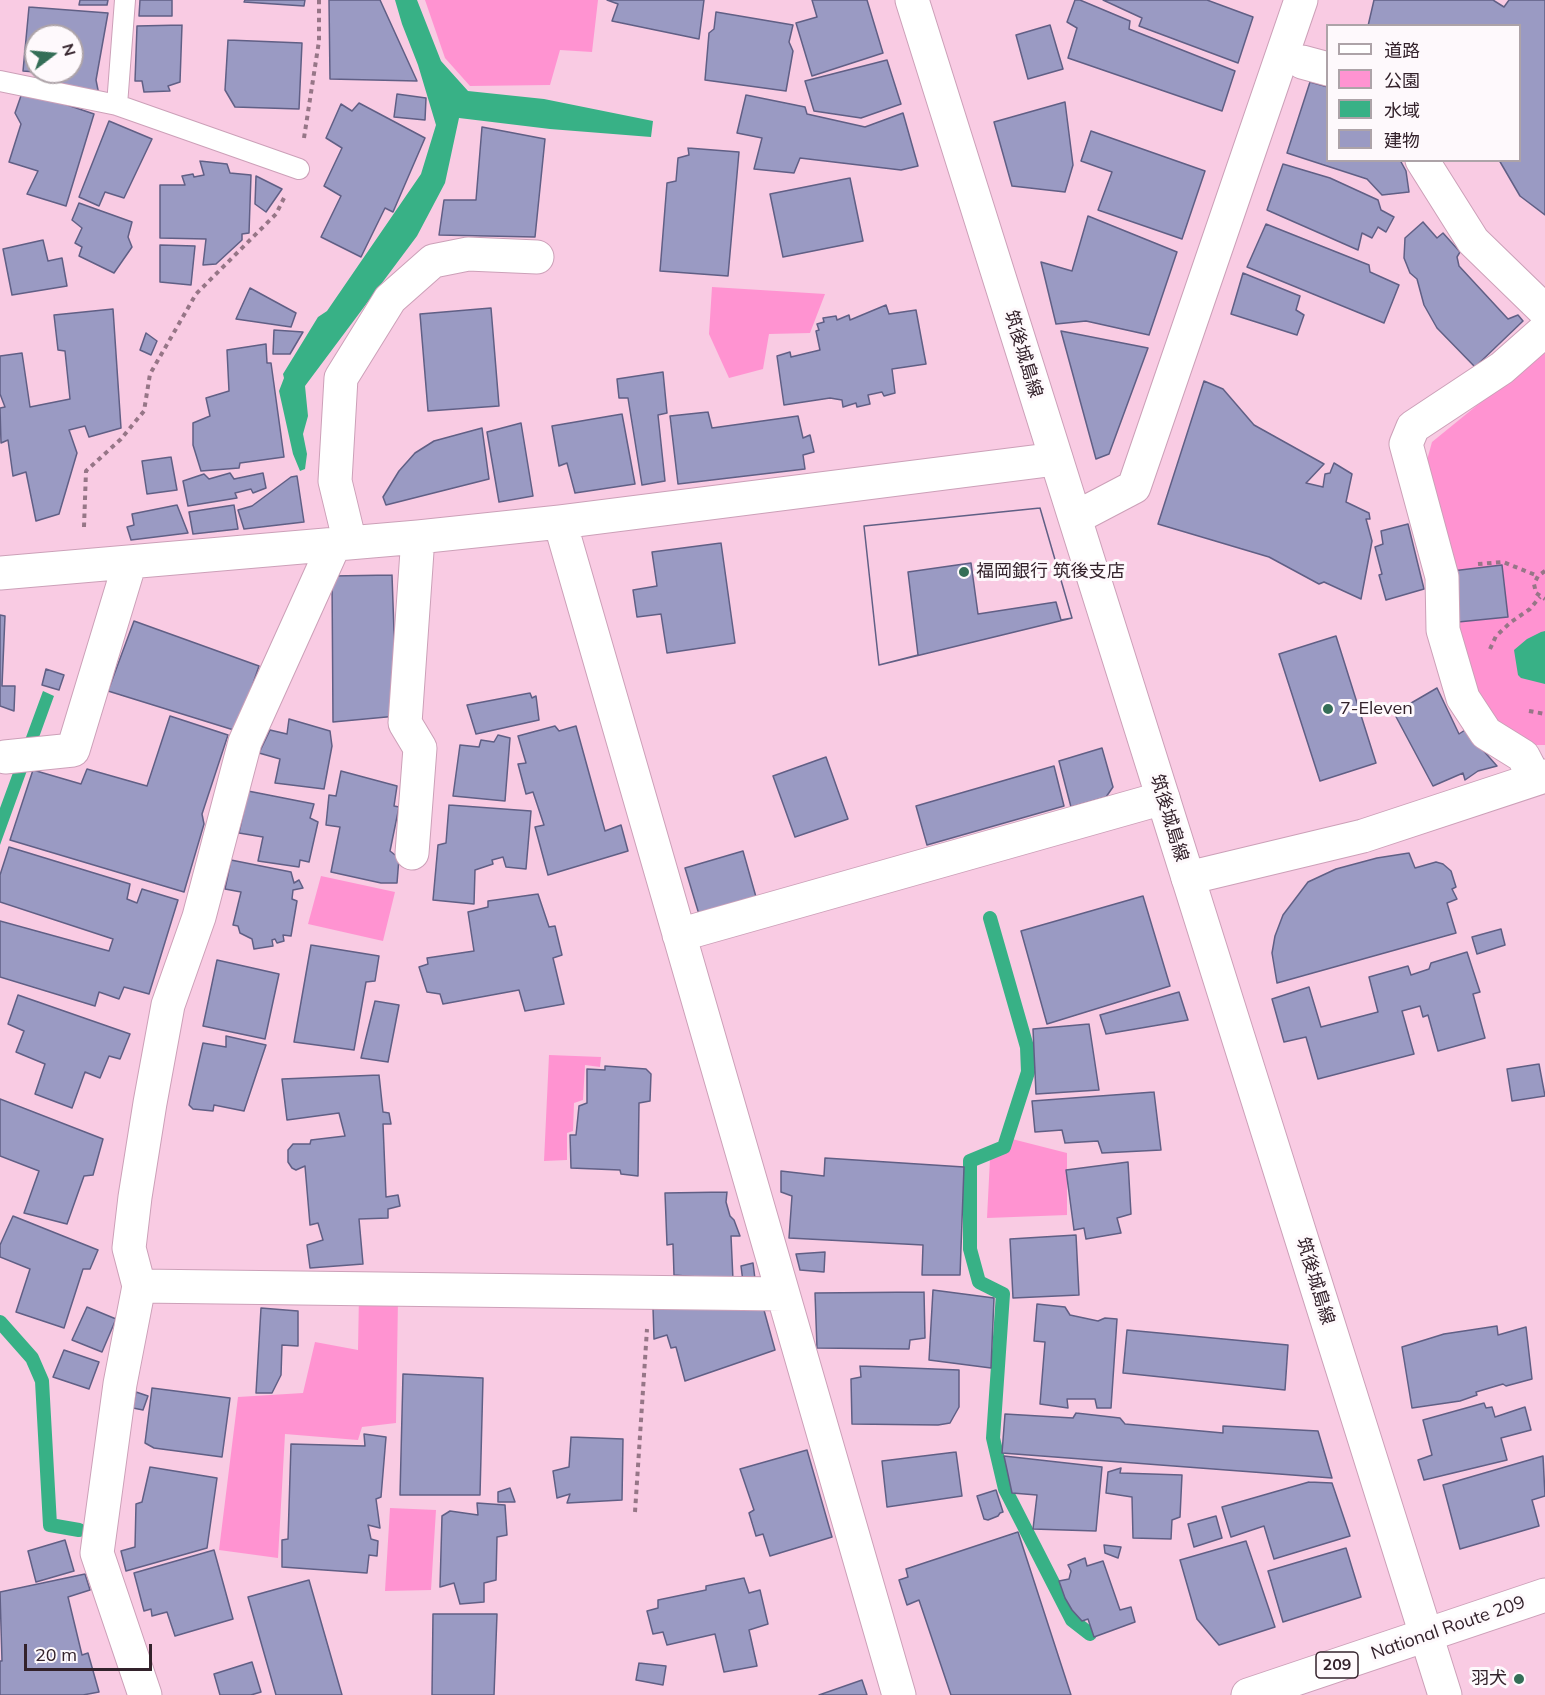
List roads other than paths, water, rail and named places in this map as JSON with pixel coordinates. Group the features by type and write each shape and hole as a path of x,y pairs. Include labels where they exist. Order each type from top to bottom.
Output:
{"main road":[{"name":"筑後城島線","path":"912,0 1445,1695"},
{"path":"1075,518 1134,487 1301,0"},
{"path":"1423,162 1473,241 1545,311"},
{"path":"145,1695 97,1552 120,1384 139,1286 129,1248 135,1197 168,1005 199,917 245,742 342,544 335,481 341,378 390,299 433,261 468,254 537,257"},
{"path":"1188,878 1363,836 1540,778 1522,756 1486,733 1463,698 1443,630 1442,577 1406,444 1413,427 1502,368 1545,330"},
{"path":"0,573 342,544 560,522 1056,459"},
{"path":"560,522 899,1695"},
{"path":"412,853 420,748 405,723 418,537"},
{"path":"5,757 73,750 129,562"},
{"path":"679,934 1163,798"},
{"path":"139,1286 783,1294"},
{"name":"National Route 209","path":"1248,1695 1545,1595"}],"lane":[{"path":"117,105 124,0"},
{"path":"0,81 117,105 299,170"}],"water":[{"path":"395,0 417,0 441,61 468,91 544,99 653,121 651,137 550,129 459,118 445,183 417,236 305,386 308,416 303,434 307,454 305,469 300,471 293,454 279,391 284,378 283,374 318,317 327,311 421,174 436,125"},
{"path":"1545,631 1545,684 1521,678 1518,675 1514,650 1527,639"},
{"path":"43,691 54,696 0,845 0,808"}],"waterway":[{"path":"990,918 1027,1047 1028,1072 1004,1147 970,1161 970,1249 979,1282 1003,1294 993,1438 1005,1489 1072,1620 1090,1634"},
{"path":"0,1322 32,1358 42,1381 50,1525 79,1530"}],"place":[{"name":"福岡銀行 筑後支店","path":"964,572"},
{"name":"7-Eleven","path":"1328,709"},
{"name":"羽犬","path":"1519,1679"}]}
